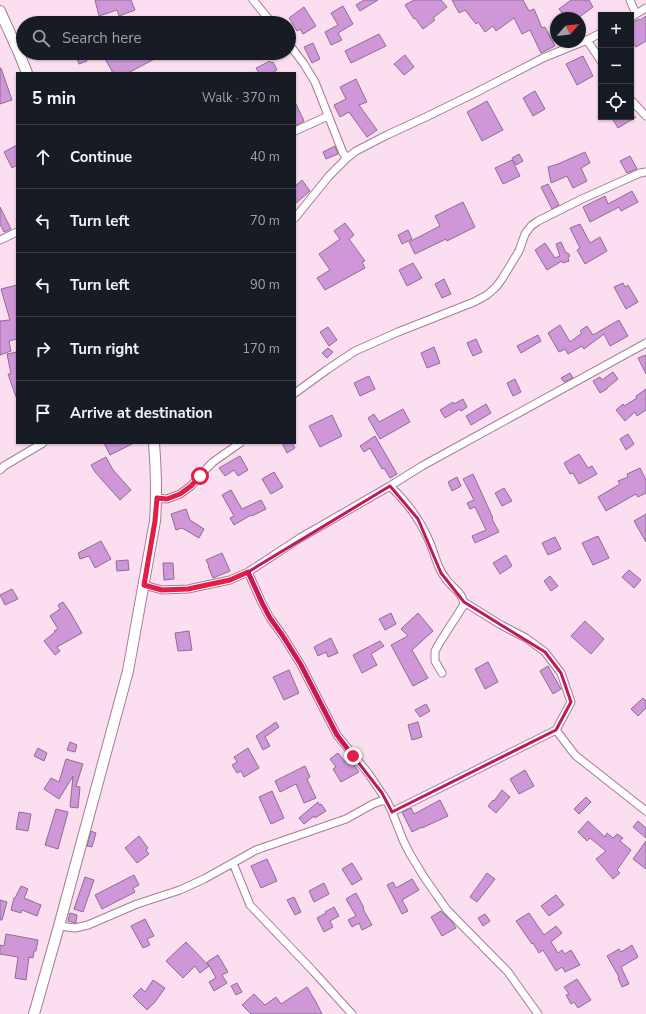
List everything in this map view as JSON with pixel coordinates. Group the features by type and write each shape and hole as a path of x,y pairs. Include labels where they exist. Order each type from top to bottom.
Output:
{"main road":[{"path":"0,11 3,25 16,48"},
{"path":"22,60 27,72"},
{"path":"34,1014 128,671 155,521 157,498 154,444"}],"street":[{"path":"253,0 266,16"},
{"path":"630,0 633,12"},
{"path":"634,15 646,8"},
{"path":"296,217 329,176 356,150 458,102 543,58 598,34"},
{"path":"587,40 598,56"},
{"path":"296,53 315,82 346,158"},
{"path":"634,103 646,116"},
{"path":"296,131 328,116"},
{"path":"296,392 328,368 355,351 412,326 474,302 487,295 502,279 519,251 525,234 531,226 582,199 640,173 646,172"},
{"path":"0,240 16,232"},
{"path":"144,585 162,590 188,589 230,580 248,572 300,538 455,447 646,343"},
{"path":"0,470 4,466 41,444"},
{"path":"157,498 167,499 180,494 191,486 213,462 239,444"},
{"path":"390,486 403,498 418,519 431,545 441,573 461,595 464,602 501,625 526,638 545,652 561,673 571,702 556,730 392,812"},
{"path":"248,572 270,618 301,665 337,735 368,773 387,801 403,840 424,877 447,910 508,972 538,1014"},
{"path":"442,673 435,661 435,651 464,602"},
{"path":"556,730 575,755 646,812"},
{"path":"59,926 75,928 88,925 137,904 180,890 256,850 346,820 373,804 381,801 387,801"},
{"path":"233,863 250,905 352,1014"}],"highlighted area":[{"path":"390,486 418,519 441,573 464,602 545,652 561,673 571,702 556,730 392,812 382,793 337,735 301,665 270,618 248,572"}],"building":[{"path":"95,0 131,0 135,10 119,16 117,10 99,16"},
{"path":"364,0 378,0 360,11 356,5"},
{"path":"414,0 441,0 447,7 433,18 435,20 423,29 405,5"},
{"path":"452,0 523,0 529,11 534,9 542,28 545,27 550,36 551,48 541,53 530,30 522,34 514,18 496,31 493,26 485,32 478,22 476,24 465,10 459,13"},
{"path":"571,0 589,0 593,7 586,12 561,12 559,9"},
{"path":"343,6 353,24 338,33 342,40 331,45 325,32 338,25 331,13"},
{"path":"304,7 316,26 303,34 300,29 297,31 296,29 296,16 292,16"},
{"path":"646,16 646,41 636,47 634,44 634,22 639,19 640,20"},
{"path":"379,34 386,46 351,63 345,51"},
{"path":"313,43 320,59 312,63 304,47"},
{"path":"405,55 414,67 404,75 394,64"},
{"path":"583,56 593,76 577,85 566,64"},
{"path":"78,60 87,61 79,64"},
{"path":"106,60 153,60 130,72 112,72"},
{"path":"270,61 271,63 273,62 277,70 274,72 258,72 256,68"},
{"path":"0,68 12,100 0,104"},
{"path":"356,79 367,102 359,105 377,130 367,137 349,112 340,117 334,105 346,99 340,87"},
{"path":"535,91 545,109 533,116 523,98"},
{"path":"487,101 503,130 482,141 467,112"},
{"path":"296,104 304,121 296,125"},
{"path":"613,120 631,120 618,128"},
{"path":"16,146 16,166 12,168 4,152"},
{"path":"335,146 338,154 326,159 323,152"},
{"path":"585,152 590,163 581,168 587,181 573,188 567,176 551,183 548,167"},
{"path":"519,154 523,161 516,165 512,158"},
{"path":"630,156 637,169 627,173 620,161"},
{"path":"512,160 520,176 503,184 495,168"},
{"path":"302,180 310,191 296,203 296,185"},
{"path":"548,184 559,205 552,209 541,187"},
{"path":"632,191 638,202 621,211 619,207 590,222 583,207 605,196 608,204"},
{"path":"463,202 475,227 447,241 446,239 415,254 409,242 440,226 435,216"},
{"path":"0,207 11,229 4,232 0,224"},
{"path":"345,223 354,235 349,239 365,261 362,262 365,268 325,290 317,278 330,270 319,254 340,239 334,231"},
{"path":"580,224 590,243 600,237 607,251 585,264 577,250 580,248 570,228"},
{"path":"408,230 412,239 402,244 398,235"},
{"path":"561,242 566,253 570,256 568,258 569,261 563,263 562,261 547,270 535,250 545,243 555,258 560,256 556,244"},
{"path":"413,263 422,278 407,286 399,270"},
{"path":"444,279 451,294 442,298 435,284"},
{"path":"623,283 625,287 628,285 638,302 626,309 614,287"},
{"path":"16,285 16,339 9,341 11,351 0,355 0,321 10,320 1,289"},
{"path":"619,320 628,336 610,346 604,334 584,349 582,346 568,354 565,349 559,352 548,333 560,325 570,342 582,333 580,331 587,326 593,335"},
{"path":"328,327 337,340 329,346 320,332"},
{"path":"538,335 541,341 521,353 517,346"},
{"path":"476,339 482,352 473,356 467,343"},
{"path":"434,347 440,363 427,368 421,353"},
{"path":"328,348 333,352 327,358 322,353"},
{"path":"16,352 16,397 8,374 11,374 7,354"},
{"path":"646,355 646,374 638,358"},
{"path":"613,372 618,379 600,393 593,381 600,377 602,380"},
{"path":"570,373 573,378 564,382 561,378"},
{"path":"369,376 375,389 360,396 354,383"},
{"path":"515,379 521,392 513,396 507,383"},
{"path":"646,389 646,410 637,416 635,412 625,421 616,410 623,404 624,406 637,398 636,396"},
{"path":"463,399 467,407 461,411 460,409 445,418 440,410 453,402 454,404"},
{"path":"486,404 491,413 471,425 466,416"},
{"path":"403,409 410,422 380,439 368,418 374,414 379,422"},
{"path":"332,415 342,436 320,447 309,426"},
{"path":"628,434 634,444 626,450 620,439"},
{"path":"375,436 397,474 390,478 384,468 382,469 370,448 364,452 360,446"},
{"path":"104,444 132,444 110,455"},
{"path":"282,444 293,444 295,448 287,453"},
{"path":"579,454 588,468 592,466 597,474 579,484 573,473 570,474 564,463"},
{"path":"240,456 248,470 238,476 234,470 225,476 219,468"},
{"path":"106,457 113,470 131,490 120,500 95,472 91,465"},
{"path":"640,468 646,480 646,493 638,497 636,494 606,511 598,497 620,484 618,481 628,477 627,474"},
{"path":"274,472 283,487 271,494 262,479"},
{"path":"473,474 499,532 475,543 472,536 486,530 475,507 470,509 467,503 474,500 463,479"},
{"path":"457,477 461,486 452,491 448,482"},
{"path":"504,488 512,501 502,506 495,493"},
{"path":"231,490 242,509 261,500 266,509 252,516 251,515 234,525 230,518 234,516 222,495"},
{"path":"186,509 190,520 204,529 199,538 182,528 176,530 171,514"},
{"path":"646,514 646,542 634,521"},
{"path":"598,536 609,558 593,565 582,543"},
{"path":"555,537 561,549 548,555 542,543"},
{"path":"101,541 111,559 95,568 89,556 80,559 78,553"},
{"path":"222,553 230,571 213,578 206,560"},
{"path":"506,555 512,566 500,574 493,563"},
{"path":"128,560 129,570 117,571 116,561"},
{"path":"163,563 173,563 174,579 164,580"},
{"path":"629,570 641,580 634,588 622,577"},
{"path":"550,576 558,586 551,591 544,581"},
{"path":"12,589 18,599 5,605 0,595"},
{"path":"63,602 82,633 57,647 60,651 55,655 44,641 58,629 50,616 60,609 58,605"},
{"path":"391,613 396,624 385,630 379,619"},
{"path":"418,613 433,631 412,650 428,678 413,686 391,645 408,636 401,629"},
{"path":"585,621 604,639 591,654 571,636"},
{"path":"189,631 192,650 178,651 175,633"},
{"path":"331,638 338,653 328,657 326,652 318,656 314,647"},
{"path":"380,641 384,646 371,654 377,665 362,673 353,655"},
{"path":"488,662 498,682 485,689 475,669"},
{"path":"548,666 561,689 553,694 540,671"},
{"path":"289,670 299,693 284,700 273,677"},
{"path":"643,698 646,701 646,708 638,716 631,709"},
{"path":"426,704 430,711 420,717 415,710"},
{"path":"276,722 279,727 265,737 270,746 263,750 256,736"},
{"path":"418,722 422,737 412,740 408,725"},
{"path":"70,742 77,745 75,752 67,750"},
{"path":"38,748 47,753 44,761 34,756"},
{"path":"248,748 259,768 244,777 241,771 237,773 232,765 237,762 234,757"},
{"path":"338,753 345,762 350,759 359,772 341,782 333,769 336,767 330,759"},
{"path":"66,759 83,764 76,786 80,787 78,808 70,807 73,776 59,799 44,789 51,778 59,782"},
{"path":"305,766 310,777 307,779 316,798 304,803 296,784 280,792 275,781"},
{"path":"525,770 534,786 519,794 510,779"},
{"path":"502,790 510,797 496,813 488,806 493,800 494,801"},
{"path":"272,791 284,818 271,824 259,797"},
{"path":"586,797 591,802 579,814 574,809"},
{"path":"440,800 448,816 412,832 402,812 411,808 414,814"},
{"path":"318,802 319,805 321,804 326,811 315,818 314,816 304,824 299,818"},
{"path":"56,809 68,812 58,849 45,845"},
{"path":"19,812 31,814 28,831 16,829"},
{"path":"588,821 605,837 607,833 613,838 617,834 623,838 620,841 631,850 617,870 620,873 613,879 596,859 606,851 590,838 587,841 578,832"},
{"path":"638,821 646,828 646,838 633,827"},
{"path":"91,831 96,833 92,847 87,846"},
{"path":"139,836 148,848 146,850 149,854 137,863 125,848"},
{"path":"646,841 646,869 633,859"},
{"path":"267,859 277,881 261,888 251,866"},
{"path":"352,863 362,879 352,885 342,869"},
{"path":"487,873 495,879 477,902 470,897"},
{"path":"134,875 139,885 133,888 135,892 102,909 95,895"},
{"path":"85,877 94,880 83,912 74,909"},
{"path":"412,879 419,890 402,900 408,911 402,914 387,885 393,882 396,888"},
{"path":"324,883 329,894 314,902 309,891"},
{"path":"21,886 28,889 24,898 41,905 37,916 22,910 21,913 11,910 14,898"},
{"path":"356,893 372,925 362,930 359,923 352,927 348,920 356,916 346,899"},
{"path":"556,895 564,905 549,916 541,906"},
{"path":"294,897 301,912 295,915 287,900"},
{"path":"0,900 7,902 2,920 0,920"},
{"path":"334,907 339,916 330,921 333,927 324,932 317,918"},
{"path":"441,911 456,928 442,936 431,917"},
{"path":"70,913 77,915 76,923 68,921"},
{"path":"529,913 544,935 556,926 562,933 551,942 558,953 562,950 565,954 571,950 580,965 565,972 562,967 556,971 543,950 539,953 516,921"},
{"path":"485,914 490,921 483,926 478,918"},
{"path":"145,919 154,936 147,939 150,945 143,948 131,926"},
{"path":"6,934 38,940 33,958 29,957 26,980 15,978 18,957 0,954 0,945 4,946"},
{"path":"186,942 209,966 200,973 195,966 183,978 166,961"},
{"path":"632,945 638,957 621,967 629,984 622,987 618,978 619,977 607,956 619,949 621,952"},
{"path":"218,955 228,972 222,975 227,983 214,991 209,982 216,978 207,962"},
{"path":"577,979 591,1000 578,1008 574,1002 571,1004 566,995 569,994 564,987"},
{"path":"153,980 165,988 147,1010 133,996 141,988 145,992"},
{"path":"237,983 242,992 236,995 231,986"},
{"path":"307,987 322,1014 251,1014 242,1005 254,994 265,1005 276,997 281,1004"}],"route":[{"path":"200,476 191,486 180,494 167,499 157,498 155,521 144,585 162,590 188,589 230,580 248,572 270,618 301,665 337,735 353,756"}]}
